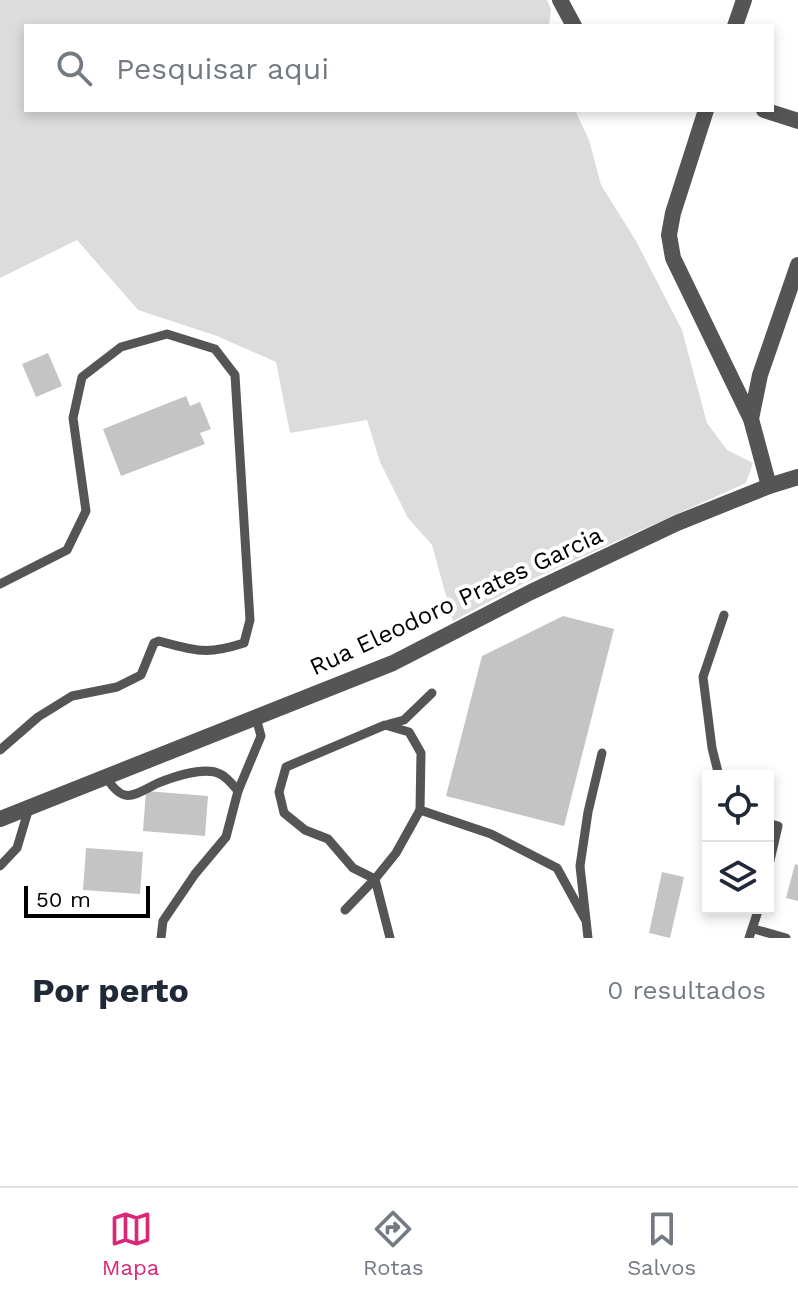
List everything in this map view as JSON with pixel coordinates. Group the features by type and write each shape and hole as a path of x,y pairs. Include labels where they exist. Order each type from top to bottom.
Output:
{"street":[{"path":"560,0 571,22"},
{"path":"571,22 575,0"},
{"path":"736,24 744,0"},
{"path":"705,112 673,213 669,235 673,258 751,419 769,486"},
{"path":"770,112 798,121"},
{"path":"751,419 760,375 798,265"},
{"name":"Rua Eleodoro Prates Garcia","path":"0,819 393,663 531,592 677,523 798,477"}],"lane":[{"path":"0,584 67,550 86,511 73,418 82,377 121,347 167,334 215,349 235,375 250,620 244,643 217,652 159,641 154,643 141,675 117,687 72,696 38,717 0,750"},
{"path":"718,770 703,677 724,615"},
{"path":"390,938 375,879 353,868 328,839 305,830 284,813 279,792 286,767 404,720 432,693"},
{"path":"161,938 163,921 195,874 226,837 238,791 261,736 256,718"},
{"path":"345,910 396,853 420,810 421,753 409,732 385,725"},
{"path":"588,938 580,866 588,812 602,753"},
{"path":"106,777 114,790 128,796 161,782 214,772 222,774 238,791"},
{"path":"0,866 17,848 29,808"},
{"path":"420,810 491,834 557,868 585,919"},
{"path":"774,825 778,826 774,843"},
{"path":"751,933 786,938"}],"shaded area":[{"path":"0,0 547,0 551,9 549,24 24,24 24,112 576,112 589,140 601,185 636,241 682,330 707,423 727,450 753,463 746,483 526,582 453,621 432,545 408,518 380,462 367,420 290,433 276,362 217,336 138,310 77,240 0,278"}],"building":[{"path":"48,353 62,386 36,397 22,364"},
{"path":"186,396 190,406 200,402 211,429 200,433 205,444 121,476 103,429"},
{"path":"563,616 614,629 564,826 446,796 482,656"},
{"path":"146,791 208,796 205,836 143,831"},
{"path":"86,848 143,852 140,894 83,890"},
{"path":"795,864 798,865 798,901 786,898"},
{"path":"662,872 684,877 670,938 649,933"}]}
